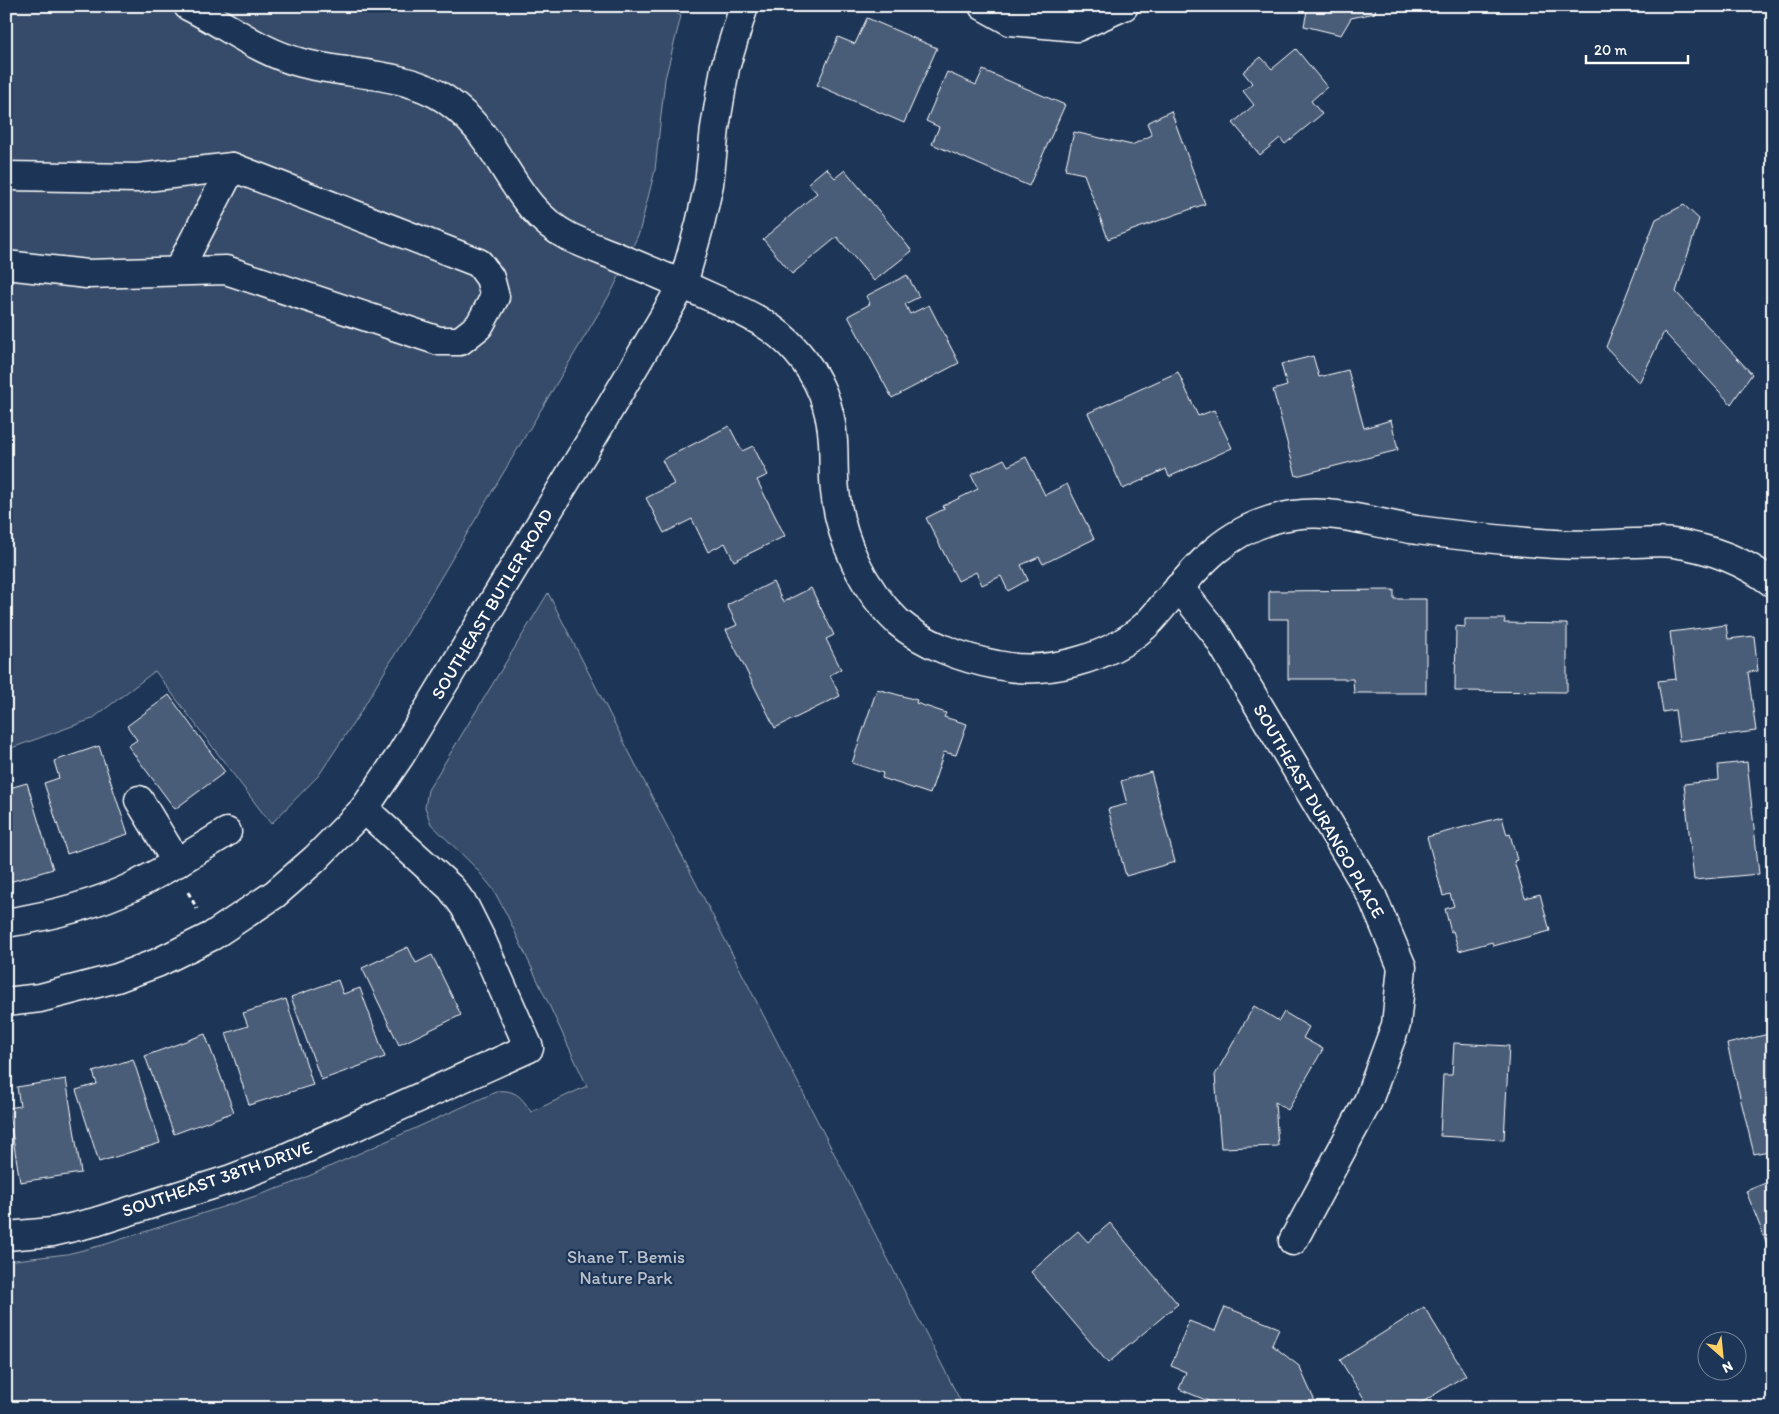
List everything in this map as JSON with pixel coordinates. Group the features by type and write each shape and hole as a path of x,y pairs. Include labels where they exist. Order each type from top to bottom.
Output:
{"street":[{"path":"188,6 268,52 304,64 378,76 411,84 441,96 463,114 485,137 531,208 548,224 571,238 683,284 761,320 791,344 813,370 825,399 833,435 835,493 843,529 854,560 874,593 900,624 959,656 1002,667 1042,668 1074,662 1115,647 1145,626 1211,552 1238,534 1269,521 1304,512 1339,515 1396,527 1479,539 1564,544 1670,542 1712,551 1746,566 1773,583"},
{"name":"SOUTHEAST BUTLER ROAD","path":"6,1002 40,998 117,978 157,963 212,936 276,894 315,859 364,809 400,756 683,284 709,184 715,128 725,68 744,6"},
{"path":"983,6 1010,21 1077,27 1124,6"},
{"path":"178,271 232,167"},
{"path":"6,176 138,178 232,167 480,263 490,278 495,297 479,326 460,341 439,341 226,270 86,274 6,265"},
{"name":"SOUTHEAST DURANGO PLACE","path":"1179,587 1216,634 1372,896 1402,967 1396,1025 1368,1101 1293,1241"},
{"path":"138,800 178,863"},
{"name":"SOUTHEAST 38TH DRIVE","path":"6,1236 53,1232 95,1222 240,1175 283,1159 529,1048 482,942 460,901 451,888 364,809"},
{"path":"6,923 39,918 90,904 134,886 178,863 227,832"}],"path":[{"path":"178,863 181,880 212,936"}],"green space":[{"path":"6,6 667,6 681,16 665,79 655,170 639,233 613,289 360,713 319,775 271,824 155,671 92,719 6,750"},
{"name":"Shane T. Bemis Nature Park","path":"548,593 964,1408 6,1408 6,1261 67,1254 103,1245 291,1184 498,1091 514,1093 525,1103 531,1112 587,1086 493,889 475,867 431,824 425,807 428,790"}],"building":[{"path":"1308,6 1376,6 1375,13 1351,18 1341,35 1304,26"},
{"path":"867,18 937,48 904,123 817,85 838,37 855,44"},
{"path":"1296,49 1327,87 1311,101 1322,114 1285,144 1280,138 1260,155 1233,123 1254,105 1243,91 1252,83 1243,72 1261,57 1272,69"},
{"path":"983,70 1065,105 1029,186 932,144 939,127 926,121 947,72 976,85"},
{"path":"1171,111 1205,204 1108,239 1084,174 1065,170 1074,132 1132,145 1152,135 1147,123"},
{"path":"826,168 835,178 845,170 912,251 874,281 837,237 792,274 763,239 817,193 808,183"},
{"path":"1684,205 1699,219 1676,292 1752,374 1731,404 1664,332 1639,383 1606,347 1656,219"},
{"path":"907,275 919,297 905,304 910,314 929,305 959,363 892,398 848,316 870,304 866,296"},
{"path":"1313,356 1319,377 1348,370 1364,428 1391,420 1398,450 1296,476 1273,390 1287,386 1281,364"},
{"path":"1178,372 1198,416 1214,410 1232,448 1169,477 1166,469 1123,489 1088,413"},
{"path":"729,426 742,451 753,446 768,475 757,480 785,536 734,561 725,543 708,552 692,519 664,533 646,498 674,484 662,460"},
{"path":"1026,457 1045,495 1067,484 1094,539 1043,564 1039,557 1021,565 1028,580 1008,591 1001,576 982,585 976,572 958,581 926,518 944,509 943,506 978,489 971,475 1004,459 1008,466"},
{"path":"773,582 783,602 811,588 834,635 826,639 841,669 830,675 840,696 775,728 726,630 737,625 727,605"},
{"path":"1394,590 1394,599 1426,599 1426,693 1354,693 1353,679 1288,679 1288,619 1269,619 1269,591"},
{"path":"1465,619 1505,619 1504,623 1567,624 1567,692 1455,691 1456,626 1465,627"},
{"path":"1726,625 1728,639 1754,636 1758,671 1748,672 1756,731 1679,741 1675,710 1663,712 1658,681 1676,679 1670,632"},
{"path":"877,689 917,700 916,703 946,713 944,717 967,724 956,755 944,752 930,794 882,778 883,773 852,763"},
{"path":"169,695 225,772 175,809 128,746 137,740 127,726"},
{"path":"99,746 128,834 67,854 44,783 59,778 54,761"},
{"path":"1747,762 1759,874 1694,880 1684,784 1719,780 1718,765"},
{"path":"1151,772 1175,862 1126,876 1108,809 1127,804 1121,781"},
{"path":"27,783 53,869 6,883 6,789"},
{"path":"1502,817 1507,835 1510,834 1517,860 1514,861 1525,898 1540,894 1550,931 1493,946 1492,942 1459,951 1453,931 1451,932 1445,909 1454,906 1450,894 1443,896 1427,837"},
{"path":"408,947 416,963 432,955 461,1015 399,1045 362,968"},
{"path":"338,980 343,994 360,988 385,1057 321,1080 291,997"},
{"path":"286,999 313,1085 249,1105 226,1033 248,1026 243,1013"},
{"path":"1254,1006 1279,1021 1284,1012 1309,1027 1303,1038 1323,1049 1288,1110 1275,1102 1278,1146 1221,1148 1215,1075"},
{"path":"1773,1033 1773,1150 1754,1154 1727,1044"},
{"path":"205,1034 234,1112 174,1134 145,1056"},
{"path":"1454,1043 1509,1046 1504,1140 1440,1136 1443,1075 1452,1075"},
{"path":"133,1059 160,1143 99,1162 76,1090 97,1084 93,1072"},
{"path":"66,1079 81,1173 20,1182 8,1108 20,1106 17,1087"},
{"path":"1773,1180 1773,1259 1746,1191"},
{"path":"1110,1223 1178,1304 1108,1363 1031,1272 1078,1231 1088,1242"},
{"path":"1225,1307 1279,1328 1272,1345 1299,1366 1318,1408 1225,1408 1179,1389 1186,1372 1171,1366 1189,1321 1215,1331"},
{"path":"1424,1307 1466,1375 1413,1408 1370,1408 1340,1360"}]}
